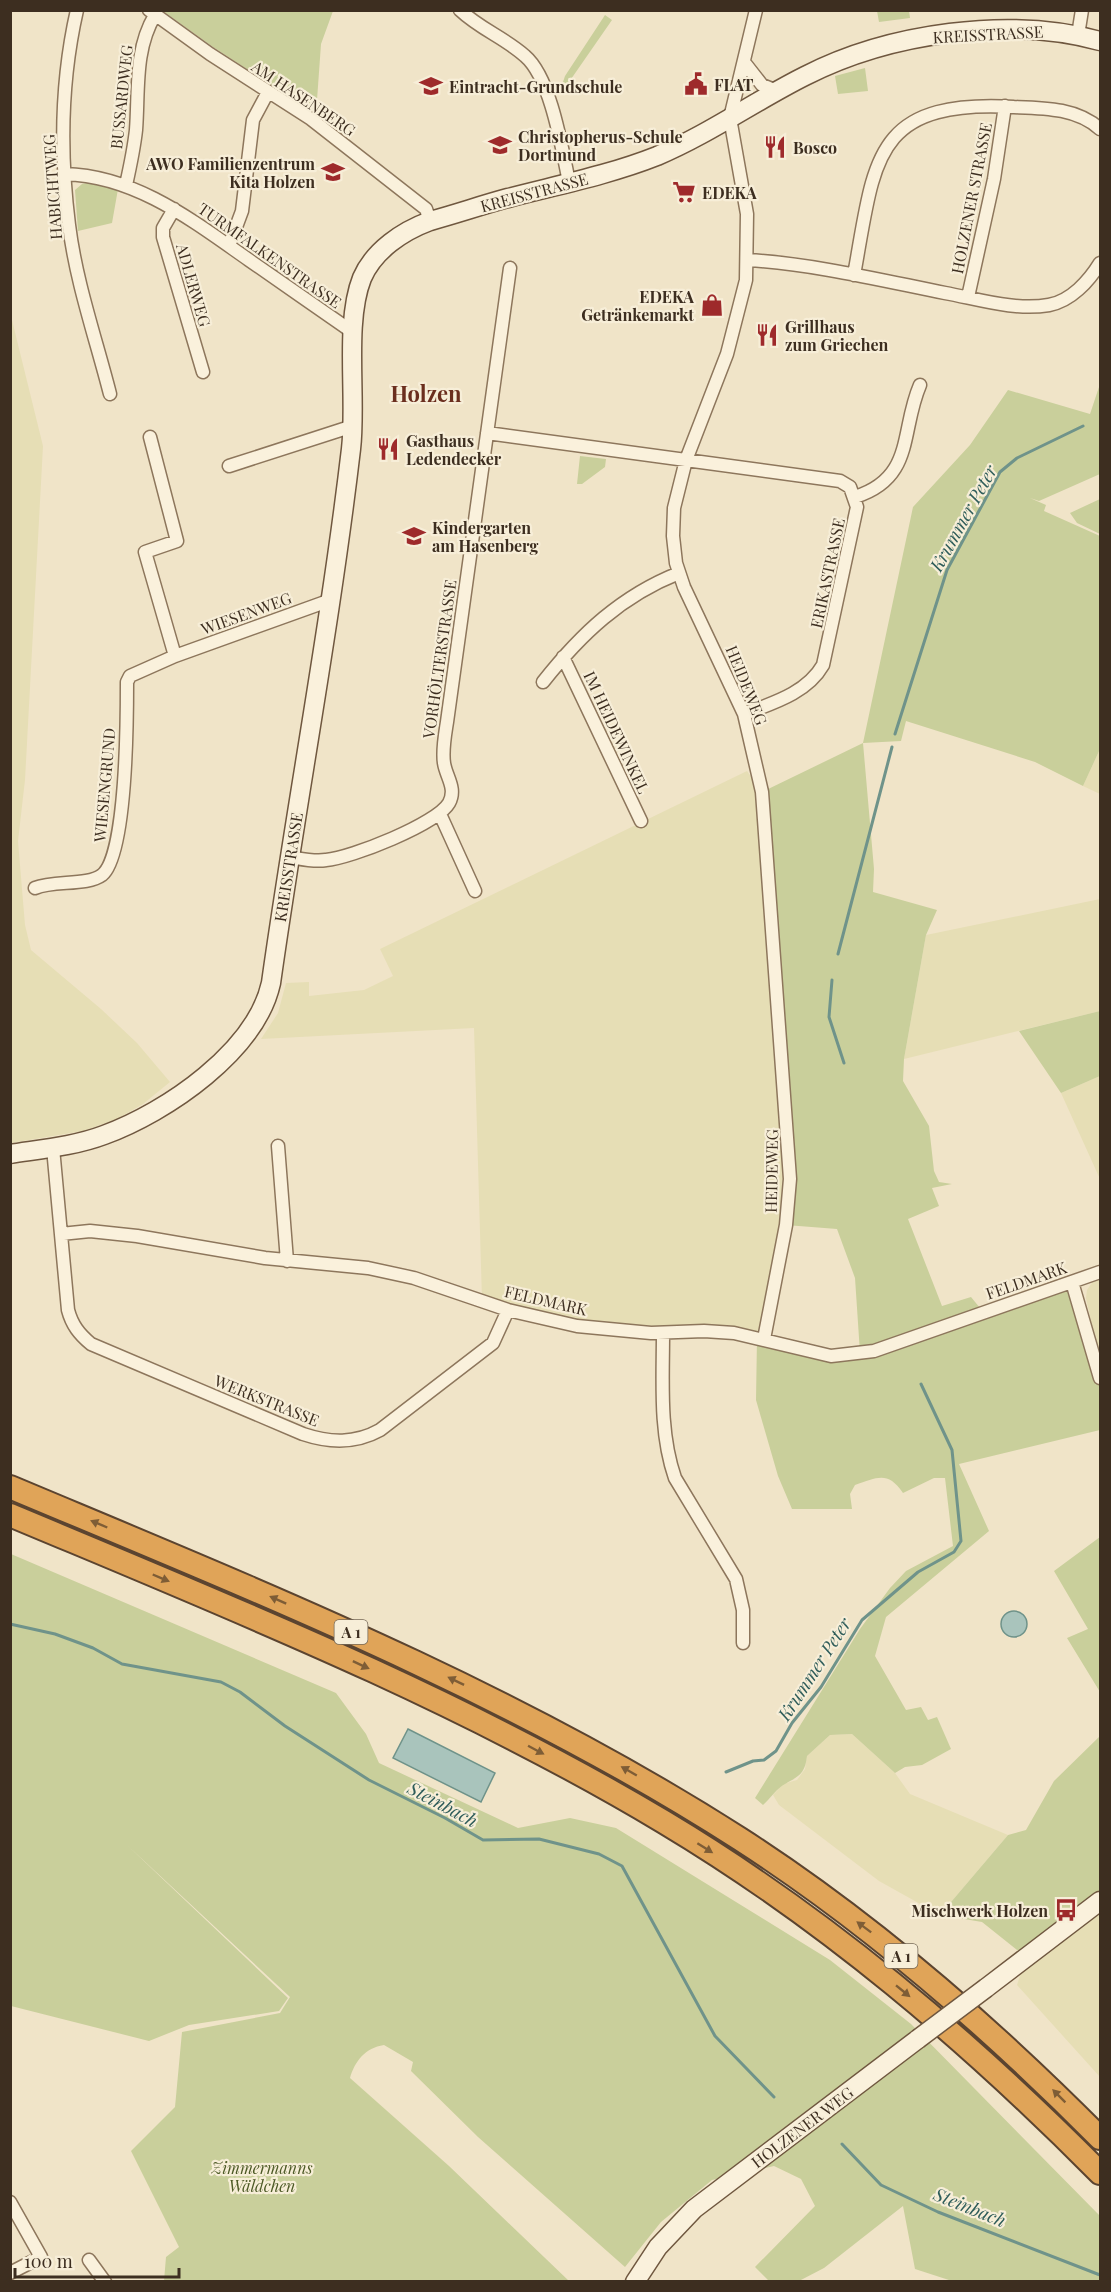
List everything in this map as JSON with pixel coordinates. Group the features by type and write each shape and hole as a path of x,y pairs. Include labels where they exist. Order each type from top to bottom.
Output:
{"highway":[{"name":"A 1","path":"10,1487 387,1648 546,1726 661,1790 760,1853 892,1948 984,2026 1101,2138"},
{"name":"A 1","path":"10,1515 230,1607 430,1697 534,1749 667,1824 790,1905 914,1999 1040,2112 1101,2173"}],"main road":[{"name":"KREISSTRASSE","path":"10,1154 53,1148 102,1136 139,1119 183,1092 215,1067 238,1044 256,1022 268,995 353,426 354,333 358,291 369,267 401,234 430,221 660,154 841,58 902,41 1029,29 1078,35 1101,41"},
{"name":"HOLZENER WEG","path":"635,2282 658,2247 694,2209 1101,1901"}],"street":[{"name":"HABICHTWEG","path":"77,10 65,95 65,174 69,226 110,394"},
{"path":"460,10 472,22 532,62 549,104 569,182"},
{"name":"HEIDEWEG","path":"756,10 730,118 745,197 748,260 735,331 686,460 674,511 674,544 679,573 744,714 762,792 789,1136 790,1179 786,1225 764,1340"},
{"path":"1078,35 1082,10"},
{"name":"AM HASENBERG","path":"152,13 328,131 426,209 430,221"},
{"name":"BUSSARDWEG","path":"126,185 136,130 139,67 152,13"},
{"path":"744,62 762,85 777,91"},
{"path":"228,246 242,211 253,120 268,92"},
{"name":"HOLZENER STRASSE","path":"854,275 874,169 889,143 909,123 928,115 964,108 1005,106 1066,111 1083,117 1101,129"},
{"name":"HOLZENER STRASSE","path":"968,297 994,179 1005,106"},
{"name":"TURMFALKENSTRASSE","path":"65,174 95,176 126,185 174,209 354,333"},
{"name":"ADLERWEG","path":"174,209 163,228 163,237 203,372"},
{"name":"HOLZENER STRASSE","path":"748,260 854,275 1011,305 1050,305 1064,300 1078,290 1101,263"},
{"name":"VORHÖLTERSTRASSE","path":"440,814 449,802 452,792 444,763 444,749 510,268"},
{"path":"855,497 875,489 888,480 896,468 903,453 913,401 920,385"},
{"path":"229,466 353,426"},
{"path":"488,433 686,460"},
{"path":"150,437 177,541 145,552 175,656"},
{"name":"ERIKASTRASSE","path":"686,460 840,481 850,487 855,497 857,507 849,554 824,665 815,679 798,690 744,714"},
{"path":"543,682 563,657 607,613 657,582 679,573"},
{"name":"WIESENWEG","path":"175,656 328,601"},
{"name":"WIESENGRUND","path":"35,888 48,883 96,879 110,866 122,801 127,682 138,670 175,656"},
{"name":"IM HEIDEWINKEL","path":"563,657 641,820"},
{"path":"290,857 327,860 354,854 377,846 440,814 475,891"},
{"path":"278,1146 286,1261"},
{"path":"53,1148 61,1234"},
{"name":"FELDMARK","path":"61,1234 90,1231 137,1236 286,1261 392,1272 508,1310 577,1326 663,1333 704,1331 734,1333 818,1354 860,1354 1101,1272"},
{"name":"WERKSTRASSE","path":"61,1234 68,1310 72,1324 91,1344 318,1439 342,1441 360,1439 380,1430 493,1342 508,1310"},
{"path":"1072,1282 1101,1378"},
{"path":"663,1333 664,1428 669,1463 675,1478 736,1579 743,1610 743,1643"},
{"path":"10,2202 41,2257 10,2273"},
{"path":"89,2260 105,2282"}],"shaded area":[{"path":"11,316 43,446 25,780 18,841 25,925 31,950 101,1009 137,1043 170,1082 143,1104 117,1119 83,1131 11,1143"},
{"path":"1100,749 1100,794 1083,786"},
{"path":"747,771 762,792 790,1179 764,1339 628,1332 482,1300 474,1028 261,1039 278,1013 286,983 309,982 309,996 364,990 393,976 380,949"},
{"path":"1100,899 1100,1011 904,1059 926,935"},
{"path":"1100,1076 1100,1179 1061,1093"},
{"path":"1100,1278 1100,1363 1086,1298 1087,1290 1093,1281"},
{"path":"852,1734 895,1773 910,1794 1008,1835 940,1915 879,1881 779,1805 773,1795 783,1784 797,1780 805,1769 807,1756 830,1735"},
{"path":"1100,1901 1100,2077 1017,1985 1026,1957"}],"green space":[{"path":"163,11 333,11 321,44 316,114 213,47"},
{"path":"877,11 909,11 910,18 879,22"},
{"path":"605,15 612,20 569,82 562,85 565,76"},
{"path":"865,68 868,91 838,94 835,76"},
{"path":"92,182 118,189 112,223 78,231 75,190 82,184"},
{"path":"1100,384 1100,474 1039,501 1030,498 1046,505 1044,511 1100,536 1100,749 1083,786 1035,762 906,721 901,741 863,743 913,507 970,445 1008,390 1090,414"},
{"path":"580,456 606,459 605,467 582,484 577,484"},
{"path":"1100,499 1100,534 1077,523 1070,513"},
{"path":"863,743 874,869 873,892 937,910 926,935 904,1059 903,1081 929,1126 934,1171 939,1182 952,1184 932,1188 939,1206 908,1219 942,1306 971,1297 980,1308 1072,1282 1100,1378 1100,1430 959,1464 989,1531 886,1617 875,1656 906,1710 921,1707 928,1720 937,1717 951,1749 922,1765 905,1767 895,1773 852,1734 830,1735 807,1756 805,1767 800,1774 779,1788 763,1805 755,1798 860,1629 890,1588 906,1571 953,1546 945,1478 934,1478 903,1493 892,1481 876,1478 855,1485 850,1494 852,1509 792,1509 778,1476 756,1400 757,1338 795,1349 860,1353 855,1278 837,1229 786,1225 790,1179 762,792"},
{"path":"1100,1011 1100,1076 1061,1093 1019,1031"},
{"path":"1100,1537 1100,1692 1067,1638 1088,1629 1054,1571"},
{"name":"Zimmermanns Wäldchen","path":"11,1554 336,1693 366,1734 379,1763 518,1828 570,1818 616,1828 830,1960 911,2024 1100,2216 1100,2281 952,2281 915,2269 903,2206 824,2268 799,2281 769,2281 755,2267 815,2206 801,2179 774,2166 712,2180 661,2222 625,2267 478,2137 411,2071 413,2062 384,2045 366,2052 355,2066 350,2078 449,2166 569,2281 164,2281 166,2257 179,2247 131,2151 175,2107 182,2032 280,2013 290,1997 127,1845 288,1998 279,2011 189,2025 149,2041 11,2006"},
{"path":"1100,1736 1100,1901 1026,1957 982,1922 940,1915 1008,1835 1026,1830 1054,1781"}],"water":[{"path":"1014,1611 1023,1615 1027,1624 1023,1633 1014,1637 1005,1633 1001,1624 1005,1615"},
{"path":"408,1729 495,1773 481,1802 393,1758"}],"waterway":[{"name":"Krummer Peter","path":"895,734 947,570 1000,472 1017,458 1083,426"},
{"name":"Krummer Peter","path":"838,954 892,747"},
{"name":"Krummer Peter","path":"832,980 829,1017 844,1063"},
{"name":"Krummer Peter","path":"726,1772 753,1761 764,1760 776,1751 792,1723 821,1687 862,1620 918,1572 954,1552 961,1541 952,1450 921,1384"},
{"name":"Steinbach","path":"10,1624 55,1634 93,1648 122,1664 221,1682 240,1692 285,1726 369,1780 483,1840 539,1839 599,1854 622,1866 715,2036 774,2097"},
{"name":"Steinbach","path":"842,2144 881,2185 938,2212 1100,2275"}],"place":[{"name":"FLAT","path":"696,84"},
{"name":"Eintracht-Grundschule","path":"431,86"},
{"name":"Christopherus-Schule Dortmund","path":"500,145"},
{"name":"Bosco","path":"775,147"},
{"name":"AWO Familienzentrum Kita Holzen","path":"333,172"},
{"name":"EDEKA","path":"684,192"},
{"name":"EDEKA Getränkemarkt","path":"712,305"},
{"name":"Grillhaus zum Griechen","path":"767,335"},
{"name":"Gasthaus Ledendecker","path":"388,449"},
{"name":"Kindergarten am Hasenberg","path":"414,536"},
{"name":"Mischwerk Holzen","path":"1066,1910"}],"district":[{"name":"Holzen","path":"426,393"}]}
